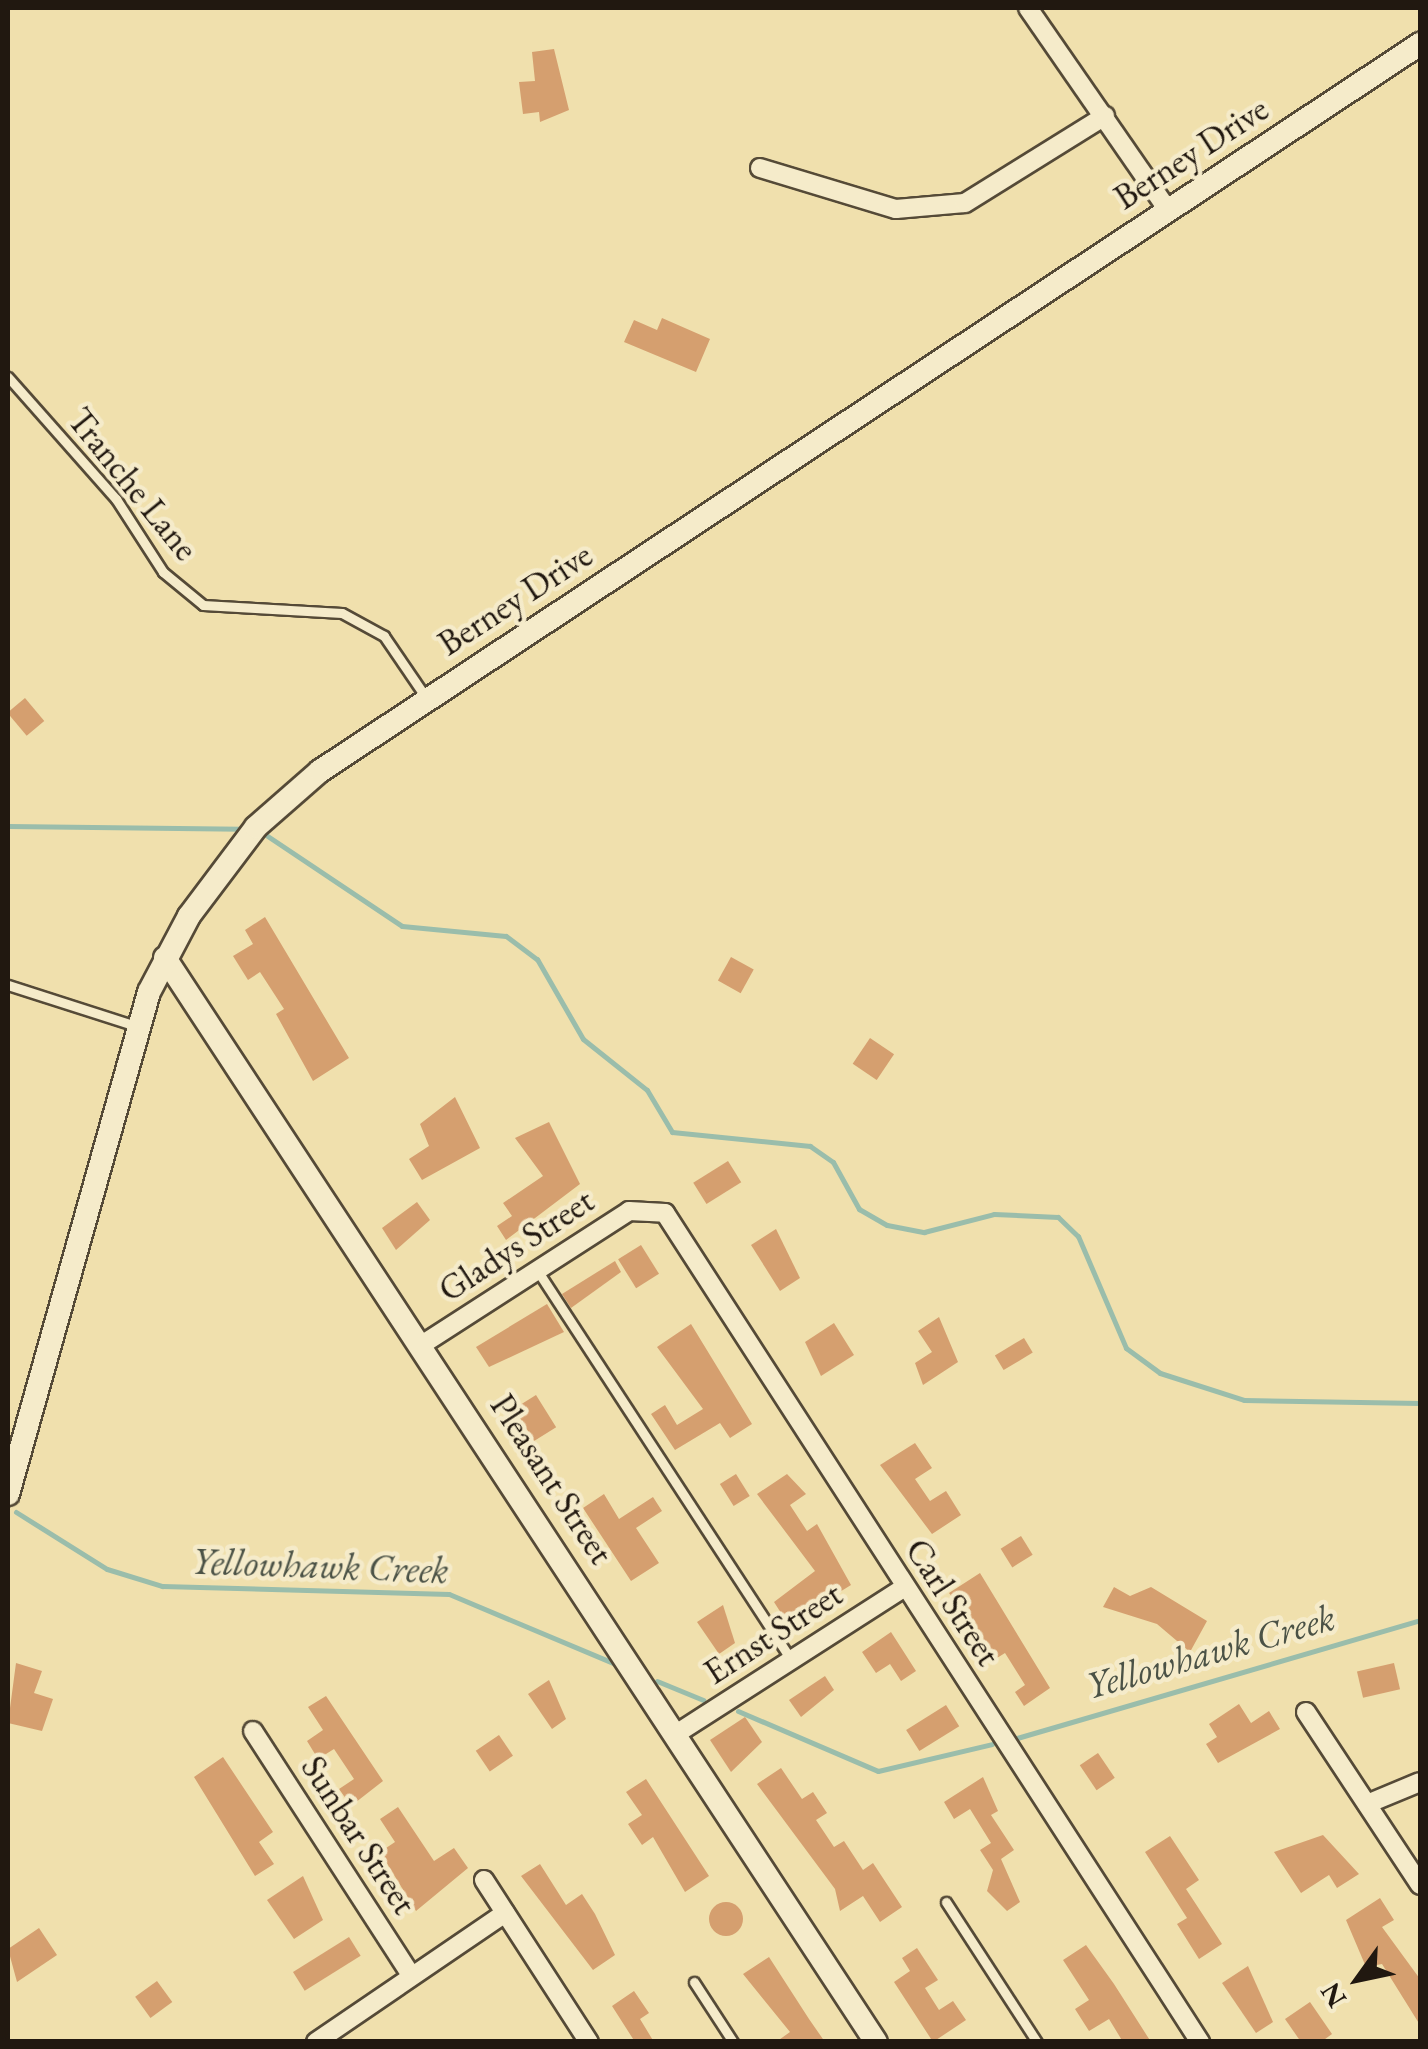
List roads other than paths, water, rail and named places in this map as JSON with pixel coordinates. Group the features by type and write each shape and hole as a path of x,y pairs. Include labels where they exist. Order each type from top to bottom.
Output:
{"street":[{"path":"1028,8 1168,210"},
{"name":"Berney Drive","path":"8,1494 136,1026 165,958 256,827 427,699 1420,44"},
{"path":"760,168 896,209 965,203 1105,116"},
{"name":"Pleasant Street","path":"165,958 423,1344 876,2042"},
{"name":"Gladys Street","path":"423,1344 537,1270 647,1206"},
{"name":"Carl Street","path":"647,1206 666,1213 1200,2042"},
{"name":"Ernst Street","path":"676,1734 905,1588"},
{"path":"1306,1712 1420,1885"},
{"name":"Sunbar Street","path":"253,1731 410,1974"},
{"path":"1367,1804 1420,1782"},
{"path":"484,1880 589,2042"},
{"path":"316,2042 505,1912"}],"lane":[{"name":"Tranche Lane","path":"8,377 116,499 163,572 203,605 342,613 384,636 427,699"},
{"path":"8,985 136,1026"},
{"path":"537,1270 791,1660"},
{"path":"946,1902 1036,2042"},
{"path":"694,1982 733,2042"}],"waterway":[{"name":"Yellowhawk Creek","path":"8,826 241,829"},
{"name":"Yellowhawk Creek","path":"263,833 402,926 506,936 537,959 583,1039 647,1090 672,1132 810,1146 833,1162 859,1209 887,1225 924,1232 994,1214 1058,1217 1078,1236 1126,1348 1160,1373 1244,1400 1420,1403"},
{"name":"Yellowhawk Creek","path":"16,1512 107,1569 162,1586 449,1594 618,1665"},
{"name":"Yellowhawk Creek","path":"1017,1738 1420,1620"},
{"name":"Yellowhawk Creek","path":"657,1681 703,1700"},
{"name":"Yellowhawk Creek","path":"738,1711 878,1771 992,1744"}]}
